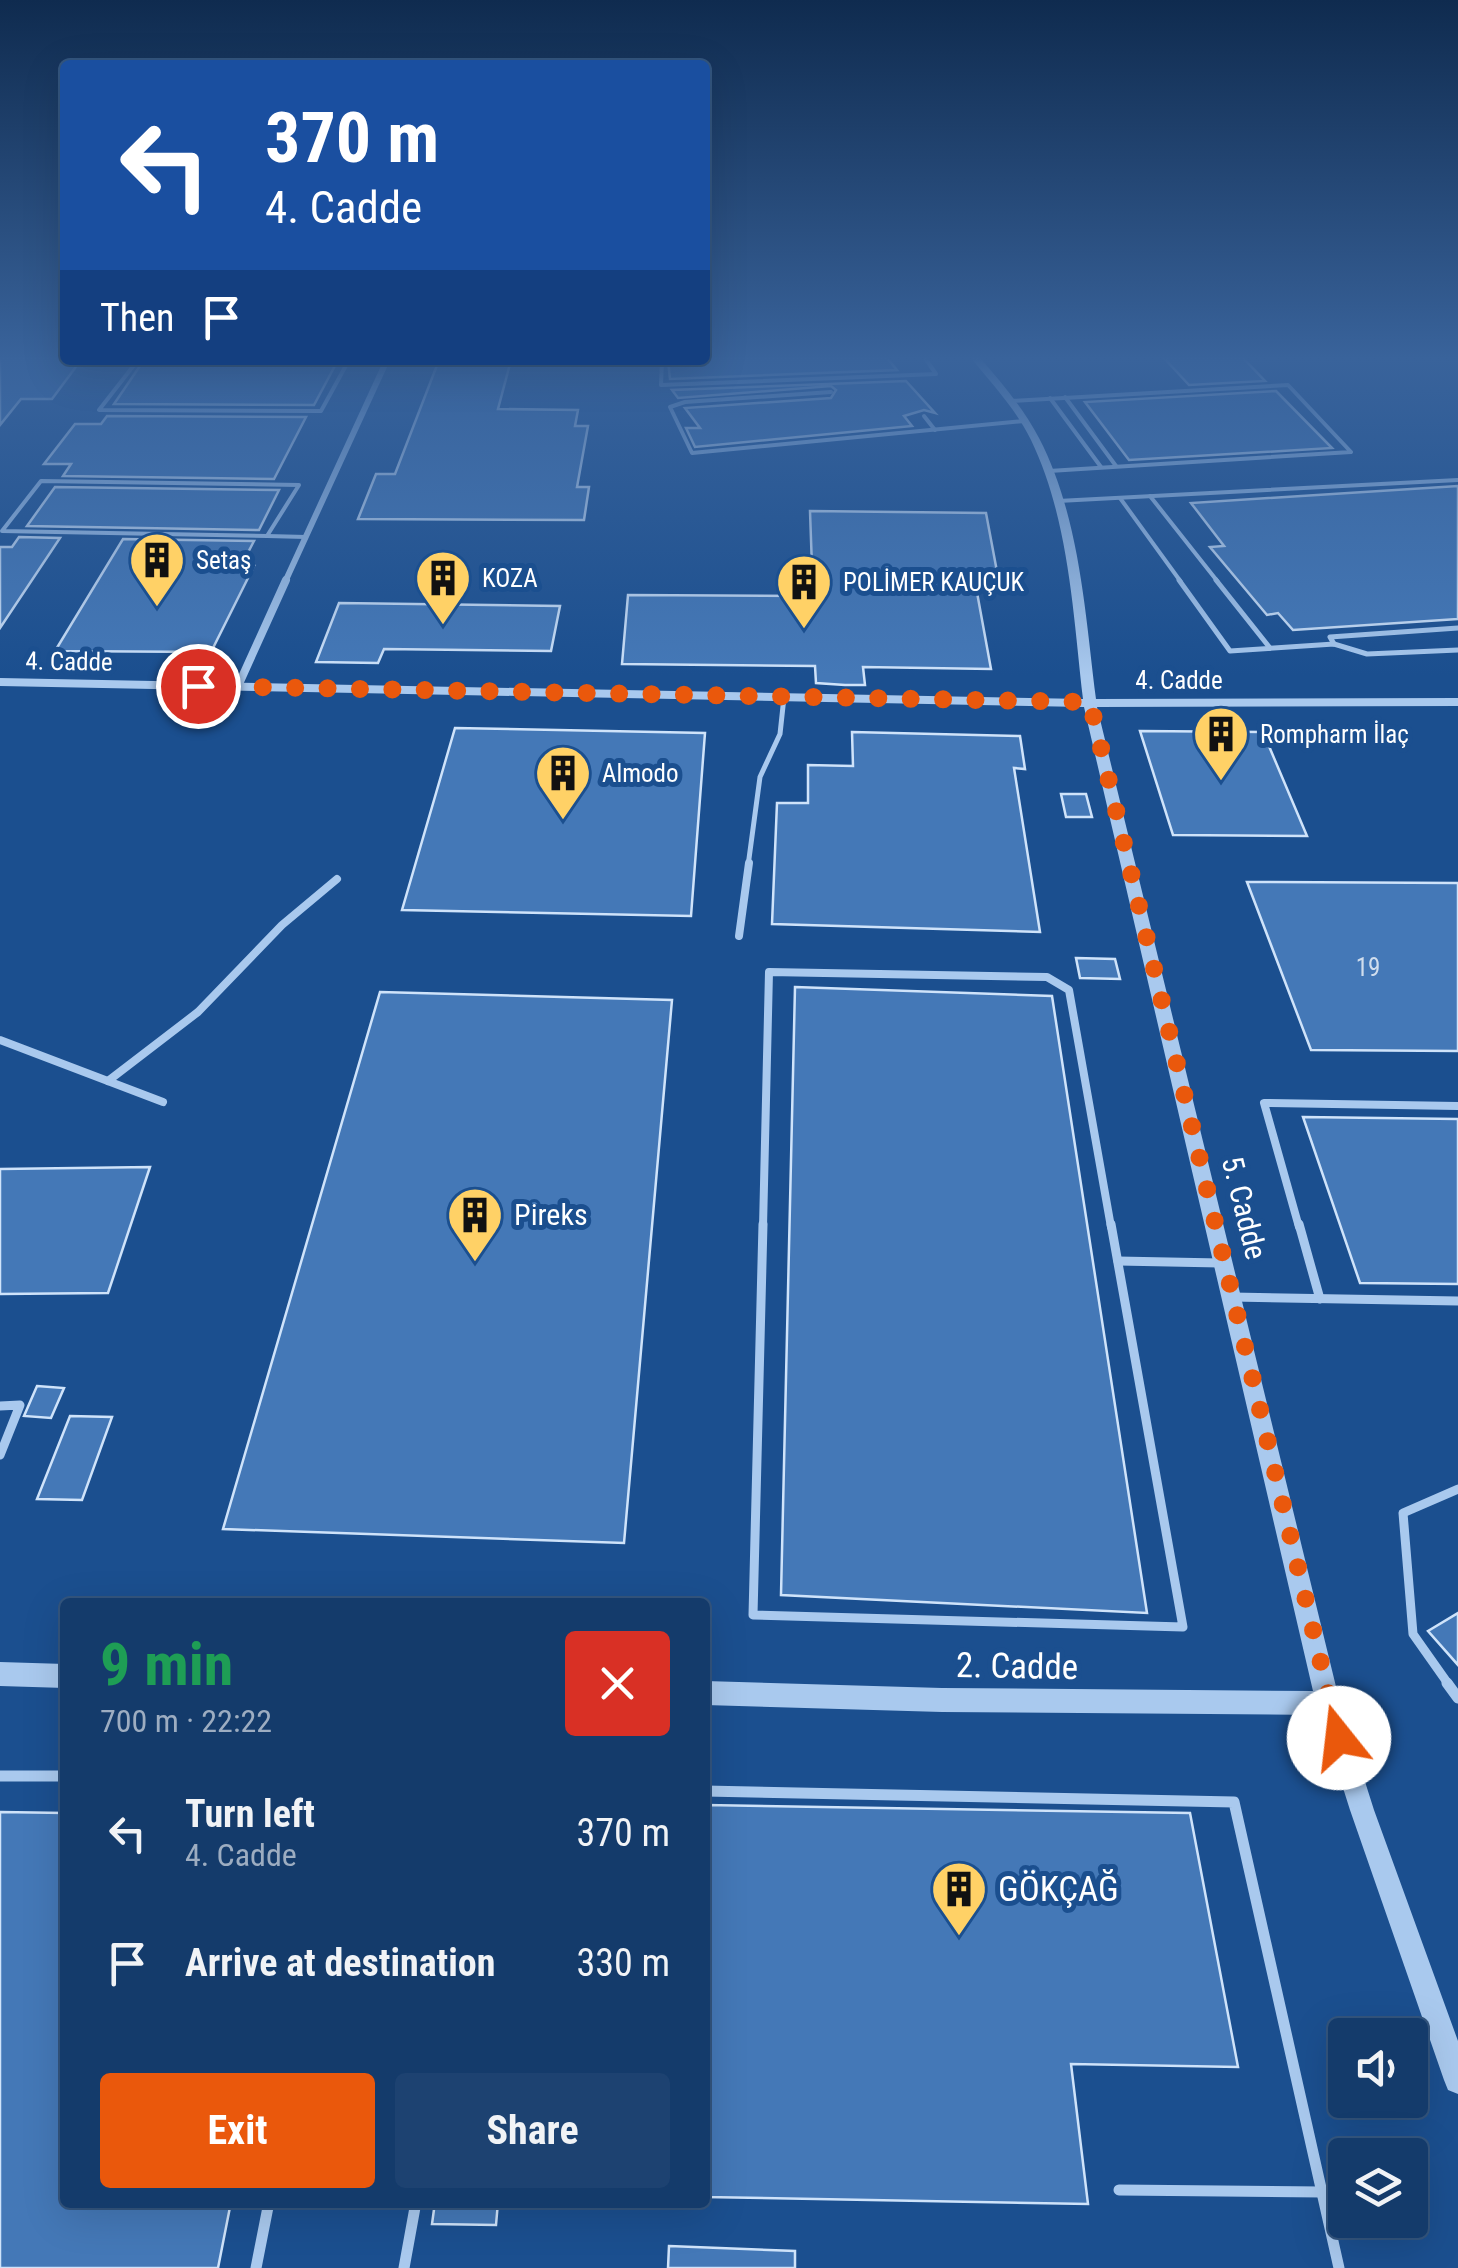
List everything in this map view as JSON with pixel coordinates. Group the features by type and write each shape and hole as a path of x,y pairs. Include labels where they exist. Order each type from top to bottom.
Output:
{"street":[{"path":"238,686 339,464"},
{"name":"5. Cadde","path":"1045,464 1057,501 1090,702 1328,1702 1458,2080"},
{"name":"4. Cadde","path":"0,682 1090,702 1458,702"},
{"path":"0,1674 60,1676"},
{"name":"2. Cadde","path":"710,1693 942,1700 1328,1702"}],"lane":[{"path":"1049,471 1152,464"},
{"path":"1057,501 1458,480"},
{"path":"267,536 299,485 41,481 2,531 306,537"},
{"path":"1150,496 1270,648"},
{"path":"1120,498 1230,651 1334,644 1367,654 1458,650"},
{"path":"1334,644 1330,637 1458,628"},
{"path":"740,936 760,777 780,734 784,697"},
{"path":"108,1081 198,1012 282,925 337,879"},
{"path":"769,972 1047,977 1069,990 1118,1262 1183,1627 753,1615 769,972"},
{"path":"0,1040 163,1102"},
{"path":"1320,1298 1264,1103 1458,1106"},
{"path":"1118,1262 1224,1263"},
{"path":"1232,1297 1458,1301"},
{"path":"0,1406 20,1405 0,1456"},
{"path":"1458,1489 1402,1513 1413,1634 1458,1698"},
{"path":"0,1776 60,1776"},
{"path":"710,1791 1234,1802 1340,2268"},
{"path":"1118,2190 1322,2192"},
{"path":"256,2268 268,2208"},
{"path":"404,2268 415,2208"}],"building":[{"path":"44,464 282,464 274,479 63,476 71,464"},
{"path":"399,464 581,464 577,487 589,487 584,520 358,519 376,474 395,474"},
{"path":"1458,486 1458,619 1293,630 1278,613 1267,615 1210,547 1224,546 1191,503"},
{"path":"55,487 279,490 259,530 27,526"},
{"name":"POLİMER KAUÇUK","path":"810,511 986,513 998,577 974,576 991,669 863,667 865,685 845,685 816,683 815,666 622,664 628,595 813,596"},
{"path":"19,537 60,538 0,628 0,547 12,547"},
{"name":"Setaş","path":"123,539 254,541 241,566 254,566 211,652 55,651"},
{"name":"KOZA","path":"339,603 560,606 551,651 384,649 378,663 316,662"},
{"name":"Almodo","path":"455,728 705,733 691,916 402,910"},
{"name":"Rompharm İlaç","path":"1140,731 1263,732 1307,836 1173,835"},
{"path":"852,732 1020,736 1025,769 1014,768 1040,932 772,924 777,803 808,803 808,765 853,766"},
{"path":"1061,794 1086,794 1092,817 1066,817"},
{"path":"1247,882 1458,883 1458,1051 1311,1050"},
{"path":"1076,958 1115,959 1120,979 1080,978"},
{"path":"795,987 1052,996 1147,1613 781,1595"},
{"name":"Pireks","path":"380,992 672,1000 624,1543 223,1529"},
{"path":"1303,1117 1458,1119 1458,1284 1360,1283"},
{"path":"150,1167 108,1293 0,1294 0,1169"},
{"path":"37,1386 64,1388 51,1418 24,1416"},
{"path":"70,1416 112,1417 82,1500 37,1499"},
{"path":"1458,1613 1458,1665 1428,1631"},
{"name":"GÖKÇAĞ","path":"710,1805 1190,1813 1238,2067 1071,2064 1088,2204 710,2197"},
{"path":"0,1812 60,1813 60,2208 230,2208 218,2268 0,2268"},
{"path":"434,2208 497,2208 496,2225 432,2224"},
{"path":"669,2246 795,2251 795,2268 668,2268"}],"place":[{"name":"Setaş","path":"157,609"},
{"name":"KOZA","path":"443,627"},
{"name":"POLİMER KAUÇUK","path":"804,631"},
{"name":"Rompharm İlaç","path":"1221,783"},
{"name":"Almodo","path":"563,822"},
{"name":"Pireks","path":"475,1264"},
{"name":"GÖKÇAĞ","path":"959,1938"}],"route":[{"path":"198,686 1090,702 1339,1738"}]}
